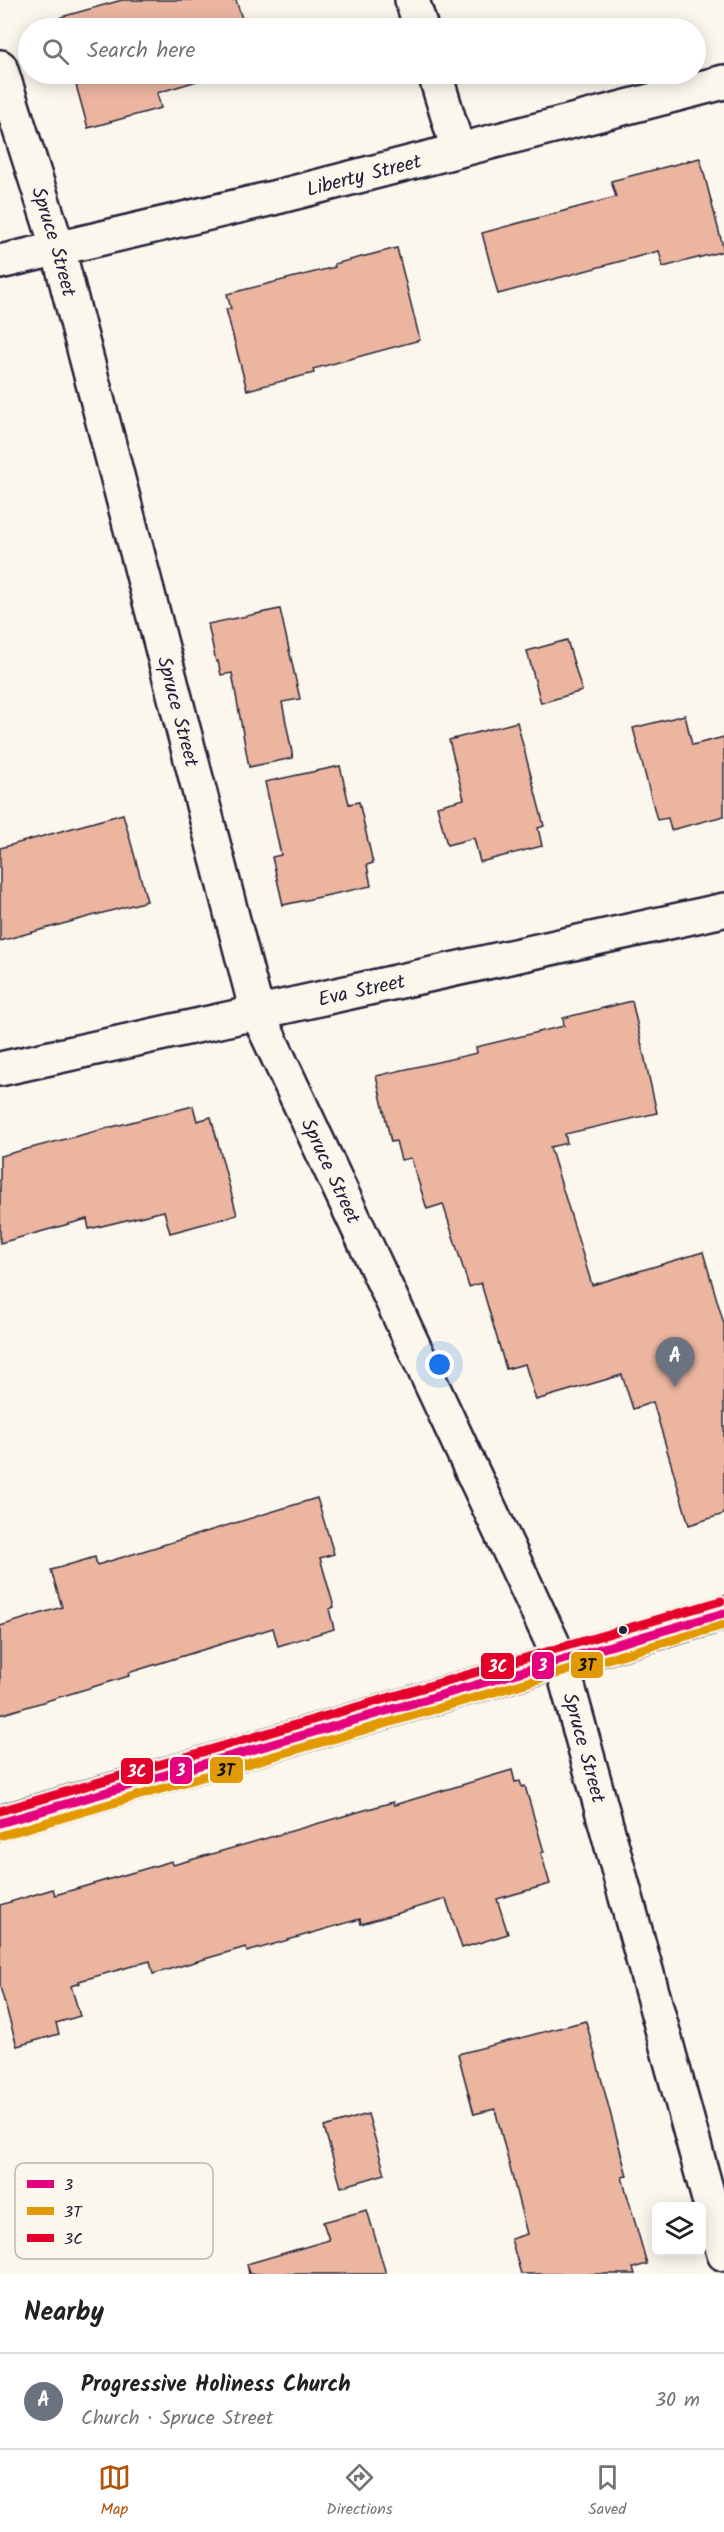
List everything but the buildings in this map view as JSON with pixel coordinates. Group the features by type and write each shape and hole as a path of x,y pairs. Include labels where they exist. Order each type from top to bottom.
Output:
{"street":[{"path":"412,0 418,18"},
{"name":"Spruce Street","path":"0,67 58,249 257,1012 561,1661 724,2254"},
{"name":"Liberty Street","path":"0,262 273,198 724,82"},
{"path":"438,84 458,150"},
{"name":"Eva Street","path":"0,1070 724,910"},
{"path":"0,1823 724,1613"}],"transit line":[{"name":"3C","path":"0,1811 721,1601"},
{"name":"3","path":"0,1823 724,1613"},
{"name":"3T","path":"3,1835 724,1625"}],"place":[{"name":"Progressive Holiness Church","path":"675,1387"}]}
